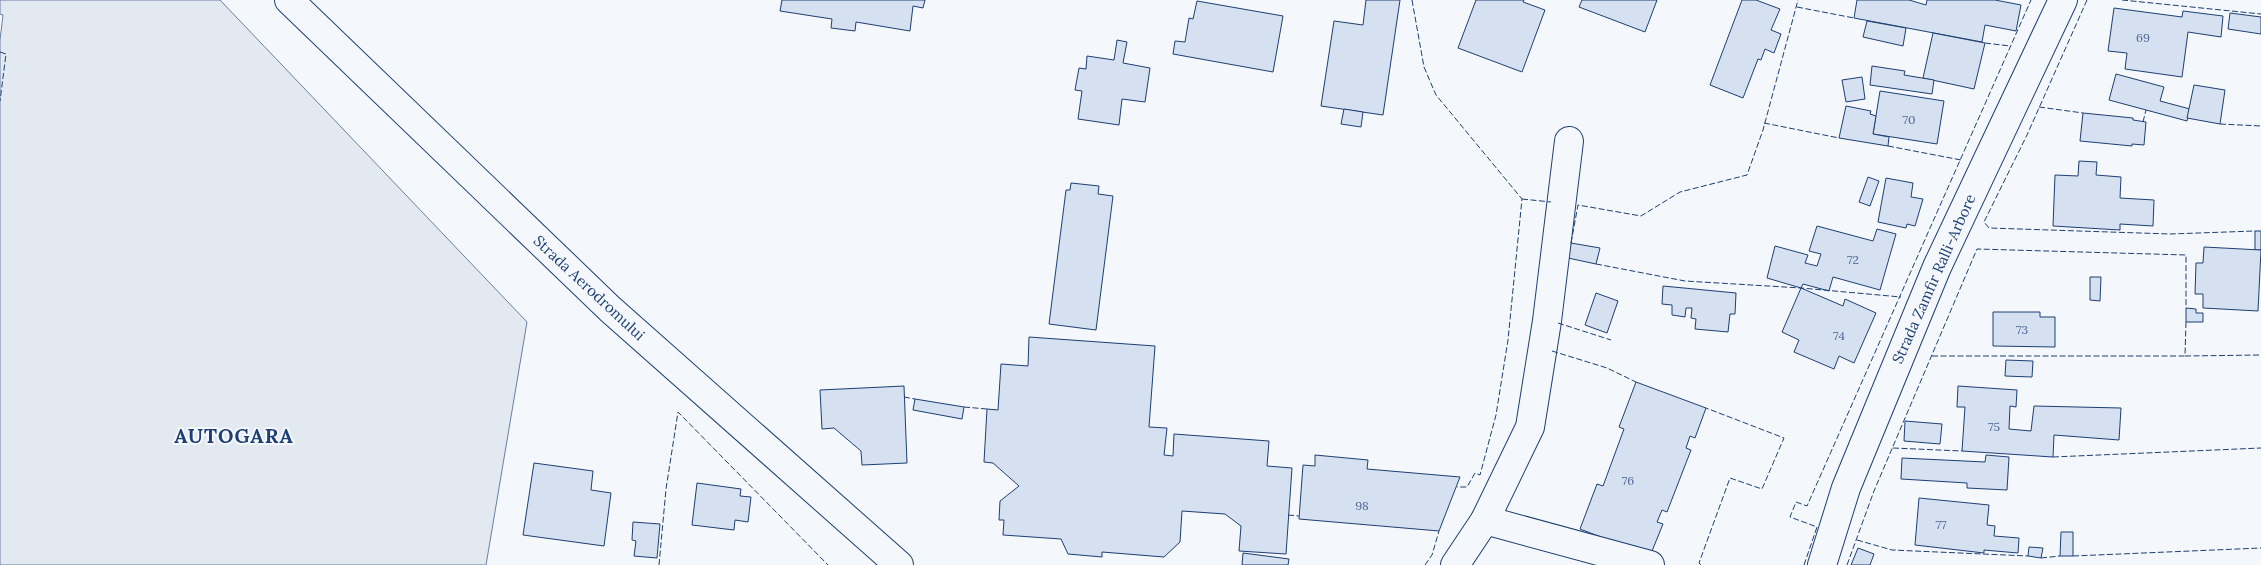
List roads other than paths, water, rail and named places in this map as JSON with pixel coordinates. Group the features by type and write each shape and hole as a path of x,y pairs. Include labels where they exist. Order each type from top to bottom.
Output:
{"street":[{"name":"Strada Aerodromului","path":"289,0 610,309 899,565"},
{"name":"Strada Zamfir Ralli-Arbore","path":"1822,565 1846,488 1937,267 2063,0"},
{"path":"1455,565 1485,520 1530,427 1546,321 1569,140"},
{"path":"1485,520 1650,565"}],"district":[{"name":"AUTOGARA","path":"234,436"}]}
